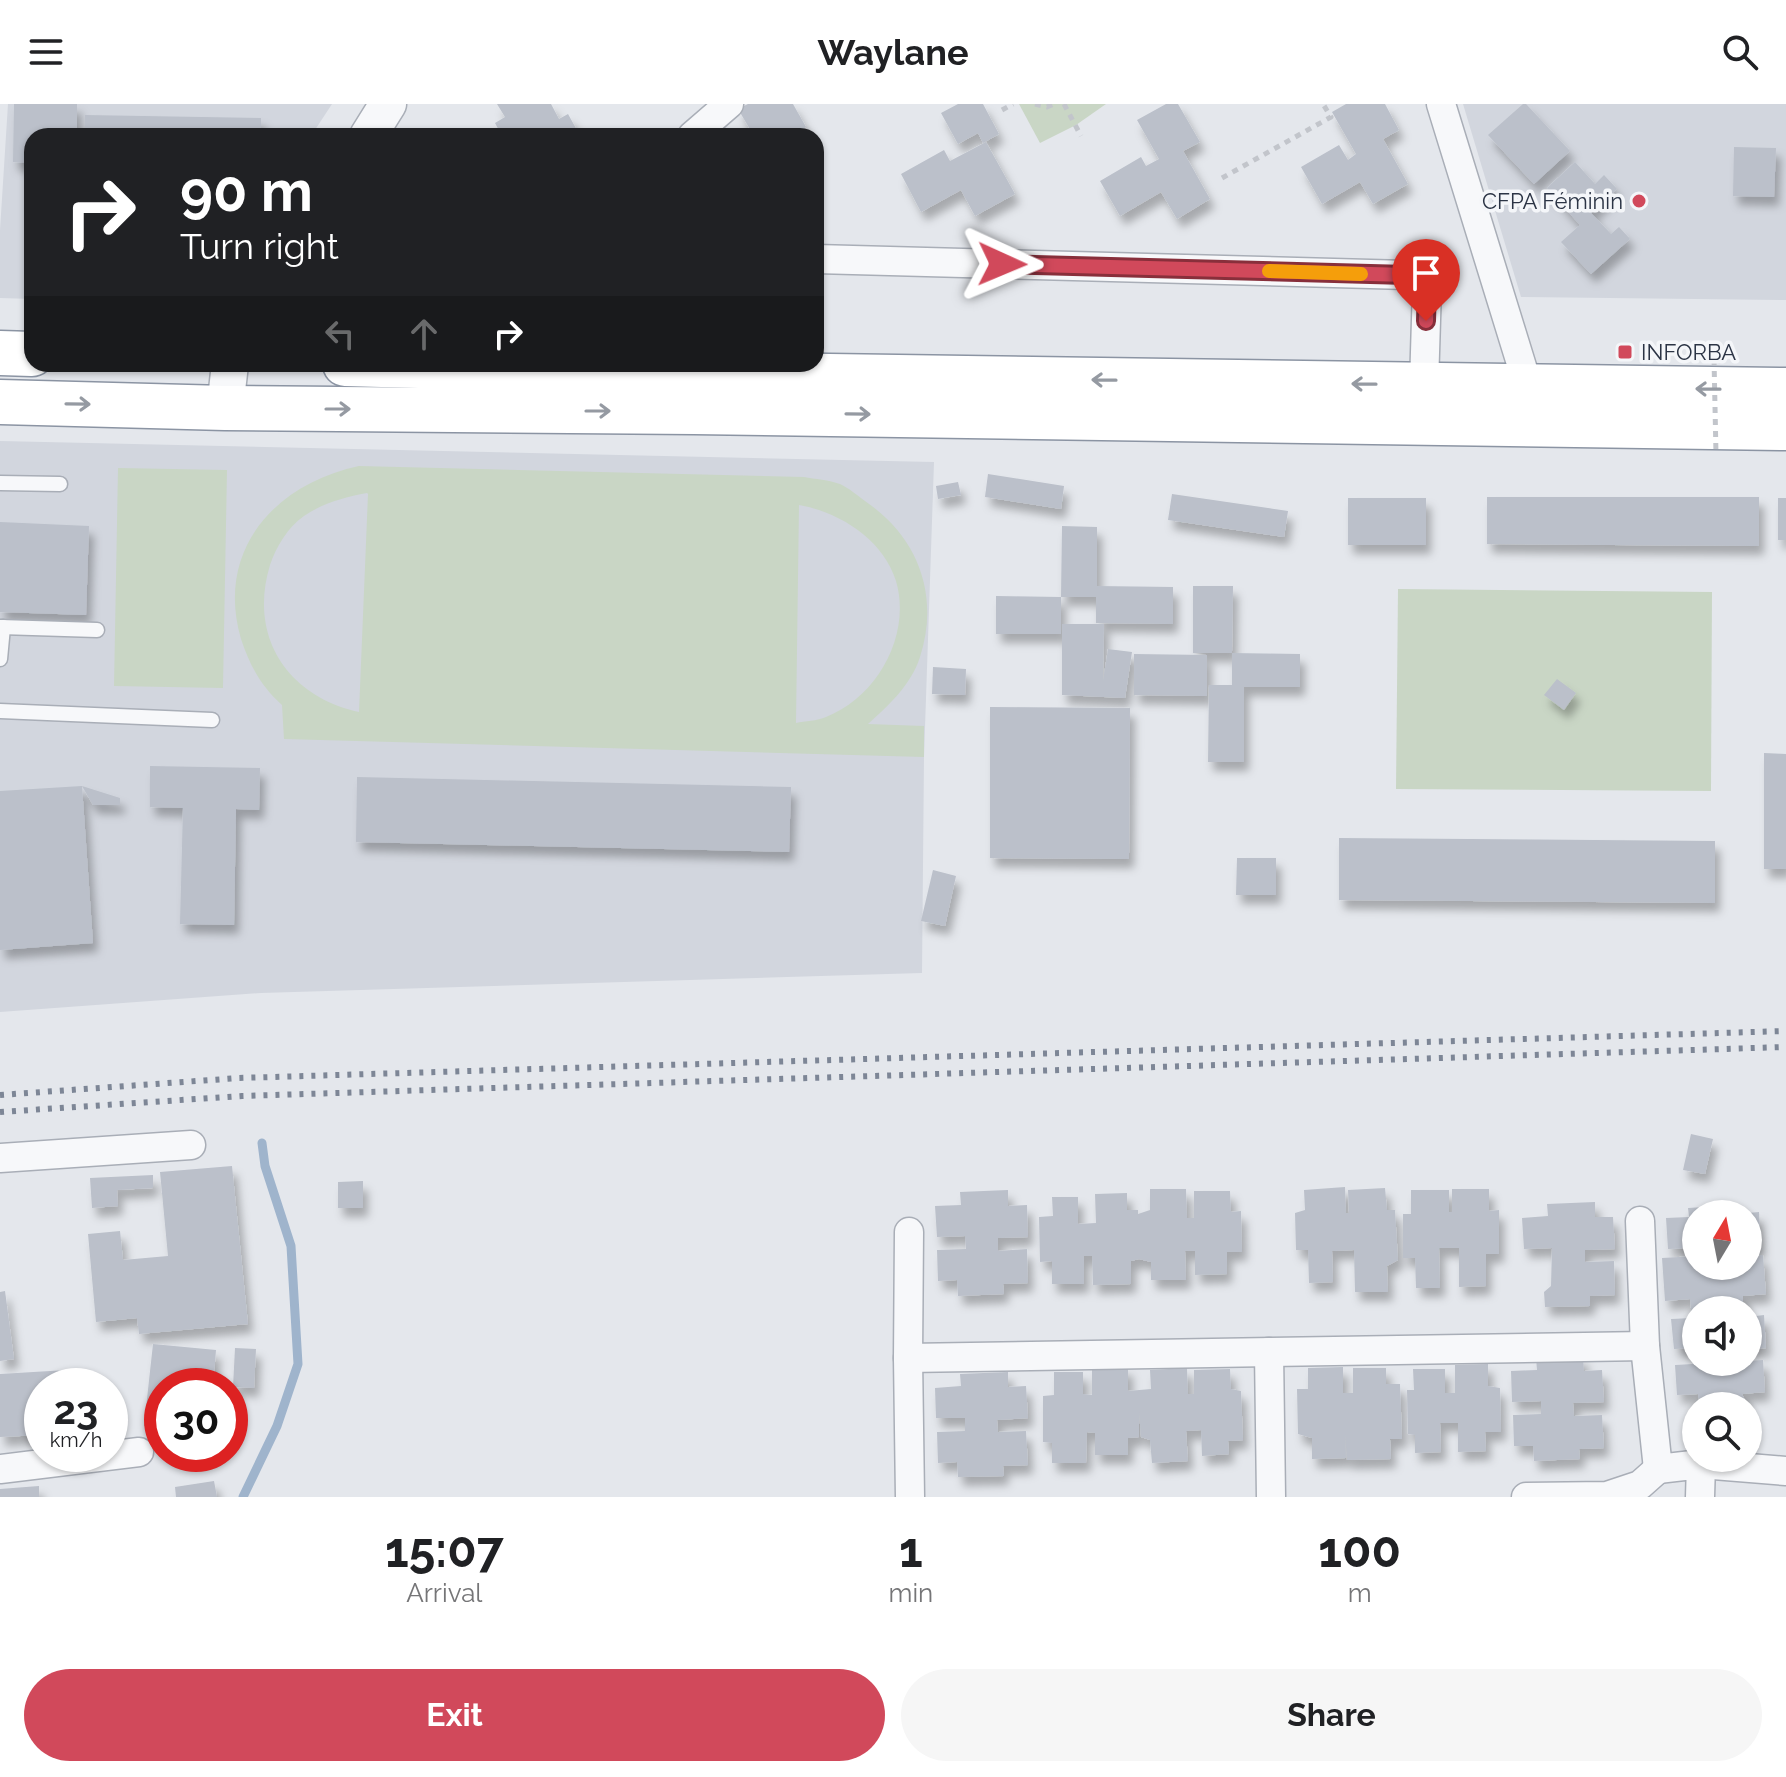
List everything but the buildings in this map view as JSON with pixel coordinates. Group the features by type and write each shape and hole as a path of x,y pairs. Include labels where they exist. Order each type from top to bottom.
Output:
{"highway":[{"path":"0,353 24,354"},
{"path":"644,372 1786,390"},
{"path":"0,402 225,408 1786,428"}],"street":[{"path":"373,128 388,104"},
{"path":"701,128 729,104"},
{"path":"1441,104 1528,386"},
{"path":"824,259 1407,275 1427,287 1424,385"},
{"path":"225,408 229,372"},
{"path":"0,1158 191,1145"},
{"path":"1640,1221 1645,1346 1658,1469"},
{"path":"909,1232 910,1497"},
{"path":"908,1358 1645,1346"},
{"path":"1269,1352 1271,1497"},
{"path":"0,1469 139,1452"},
{"path":"1526,1497 1607,1496 1640,1485 1658,1469 1682,1466"},
{"path":"1762,1469 1786,1471"},
{"path":"1700,1497 1701,1472"}],"lane":[{"path":"0,483 60,484"},
{"path":"0,659 1,627 97,630"},
{"path":"0,711 212,720"}],"path":[{"path":"1002,110 1013,104"},
{"path":"1035,104 1047,107 1054,104"},
{"path":"1064,104 1081,136"},
{"path":"1222,178 1331,117 1323,104"},
{"path":"1714,359 1716,454"}],"shaded area":[{"path":"8,104 332,104 316,128 24,128 24,299 0,298 0,230"},
{"name":"CFPA Féminin","path":"1463,104 1786,104 1786,300 1521,297"},
{"path":"0,441 934,462 924,757 922,973 261,993 0,1012"}],"green space":[{"path":"1019,104 1106,104 1076,125 1040,143"},
{"path":"359,466 804,477 840,484 883,515 899,532 920,569 927,612 920,657 905,685 868,724 924,726 924,757 284,739 282,705 257,675 241,639 235,607 237,577 245,550 259,526 278,505 301,488","holes":["368,494 359,712 334,704 312,692 280,660 270,639 265,616 265,591 276,551 298,521 326,504","799,505 844,521 870,540 890,566 900,602 894,643 874,680 844,708 822,718 796,723"]},
{"path":"118,468 227,470 223,688 114,686"},
{"path":"1398,589 1712,592 1711,791 1396,789"}],"waterway":[{"path":"243,1497 277,1426 298,1364 291,1246 265,1166 262,1143"}],"railway":[{"path":"0,1095 239,1078 1786,1031"},
{"path":"0,1112 242,1096 1786,1047"}],"slow traffic":[{"path":"1269,271 1361,274"}],"place":[{"name":"CFPA Féminin","path":"1639,201"},
{"name":"INFORBA","path":"1625,352"}],"route":[{"path":"1002,264 1407,275 1427,287 1426,321"}]}
